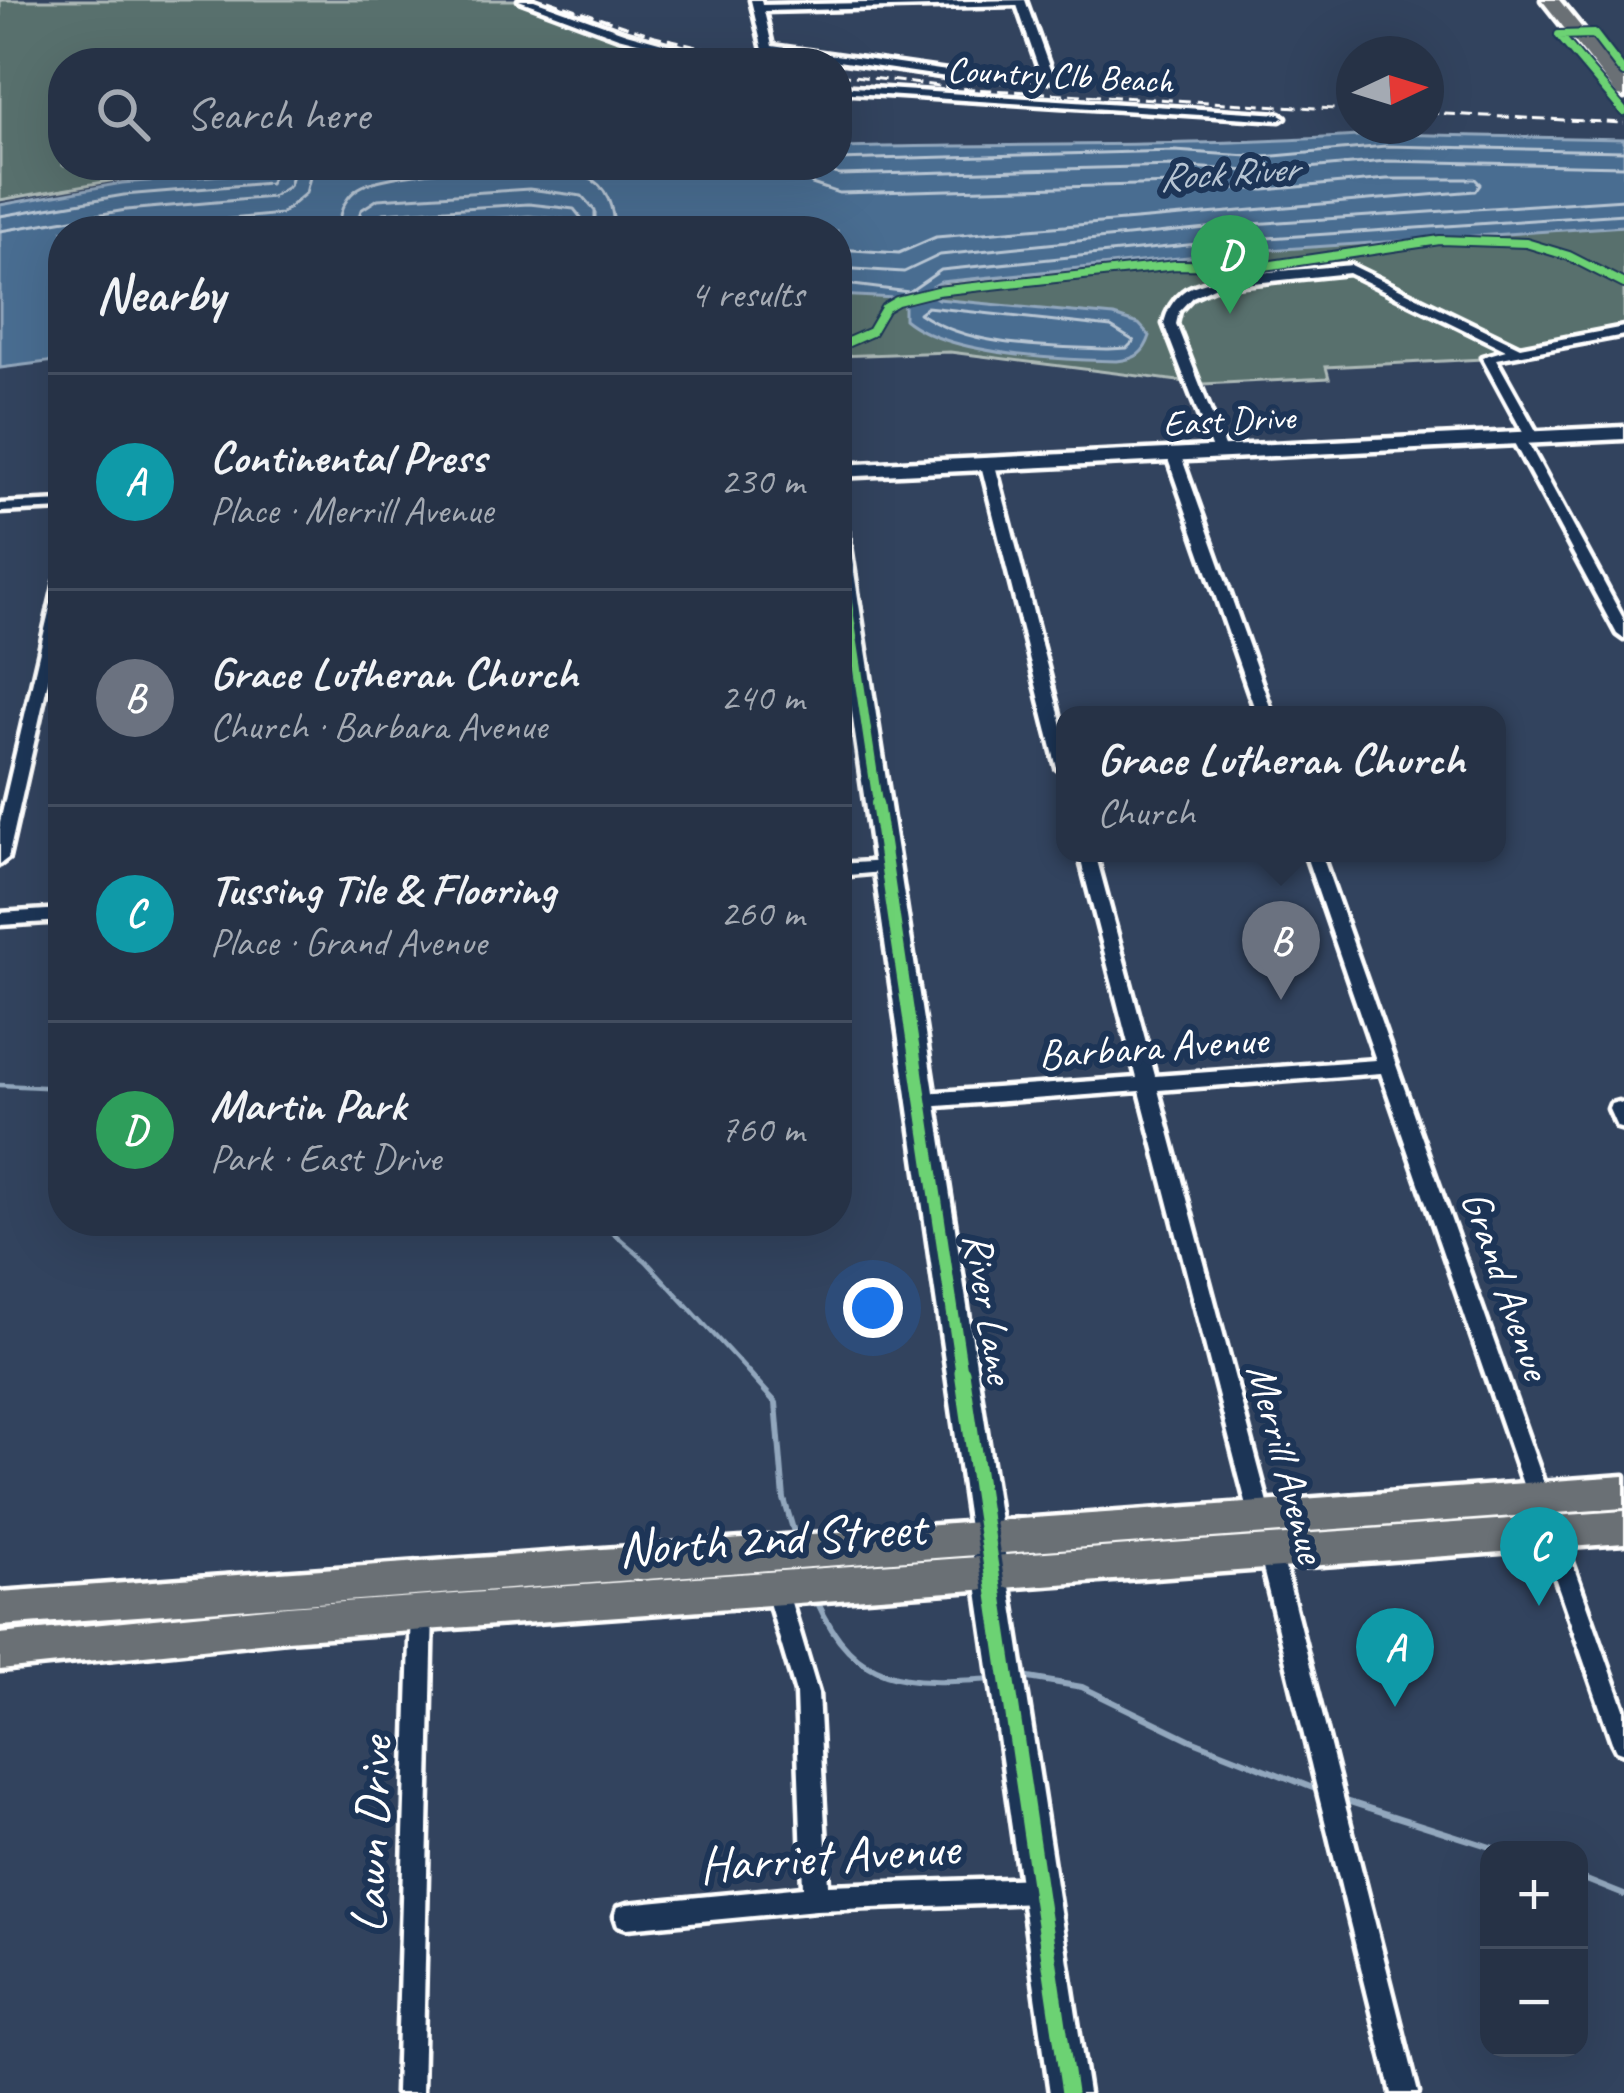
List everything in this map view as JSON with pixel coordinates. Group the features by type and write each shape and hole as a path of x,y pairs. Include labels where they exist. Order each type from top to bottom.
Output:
{"main road":[{"path":"1550,0 1624,92"},
{"name":"North 2nd Street","path":"1265,1536 1538,1497 1624,1492"},
{"name":"North 2nd Street","path":"0,1610 423,1597 779,1577 831,1568 1265,1536 1551,1532 1624,1526"},
{"name":"North 2nd Street","path":"0,1652 423,1597"}],"street":[{"path":"524,0 673,48"},
{"path":"767,48 757,4 1021,1 1048,78 946,74 852,60"},
{"name":"Country Clb Beach","path":"852,90 1280,117"},
{"path":"1220,454 1170,324 1173,310 1188,294 1212,284 1351,269 1518,351"},
{"path":"1624,331 1487,360 1624,634"},
{"name":"East Drive","path":"852,470 1624,433"},
{"path":"1174,456 1262,706"},
{"path":"988,465 1056,733"},
{"path":"0,508 48,506"},
{"name":"River Lane","path":"852,631 1069,2093"},
{"path":"0,858 48,648"},
{"name":"Merrill Avenue","path":"1089,862 1327,1767 1406,2093"},
{"name":"Grand Avenue","path":"1316,862 1624,1742"},
{"path":"852,869 888,867"},
{"path":"0,919 48,916"},
{"name":"Barbara Avenue","path":"924,1100 1388,1066"},
{"path":"779,1577 807,1693 816,1898"},
{"name":"Lawn Drive","path":"409,2093 423,1597"},
{"name":"Harriet Avenue","path":"627,1916 816,1898 1037,1890"}],"green space":[{"path":"0,0 518,0 667,48 48,48 48,180 115,180 0,200"},
{"path":"1624,223 1624,329 1483,359 1326,367 1329,378 1202,384 950,352 852,355 852,295 1232,251"}],"water":[{"name":"Rock River","path":"1444,135 1624,139 1624,226 1238,252 941,282 925,291 938,299 1114,316 1139,324 1150,336 1145,347 1134,357 1117,361 975,348 923,331 904,319 904,306 895,298 852,296 852,216 48,216 48,362 0,368 0,205 160,180 852,180 852,148 1336,137 1336,144 1444,144"}],"waterway":[{"path":"0,1085 48,1087"},
{"path":"617,1236 646,1261 751,1375"},
{"path":"748,1372 776,1403 784,1499 796,1539"},
{"path":"817,1601 849,1651 887,1674 935,1681 993,1679"},
{"path":"1023,1677 1082,1687 1191,1740 1318,1790"},
{"path":"1340,1799 1480,1844"},
{"path":"1588,1881 1624,1895"}],"railway":[{"path":"548,0 706,48"},
{"path":"852,76 955,88 1336,109"},
{"path":"1444,114 1624,123"}],"cycle path":[{"path":"1624,73 1594,34 1559,35 1624,112"},
{"path":"852,340 871,332 885,308 897,301 937,291 1176,265 1265,266 1440,240 1526,243 1569,256 1624,284"},
{"path":"852,634 1069,2093"}],"place":[{"name":"Martin Park","path":"1230,314"},
{"name":"Grace Lutheran Church","path":"1281,1000"},
{"name":"Tussing Tile & Flooring","path":"1539,1606"},
{"name":"Continental Press","path":"1395,1707"}]}
